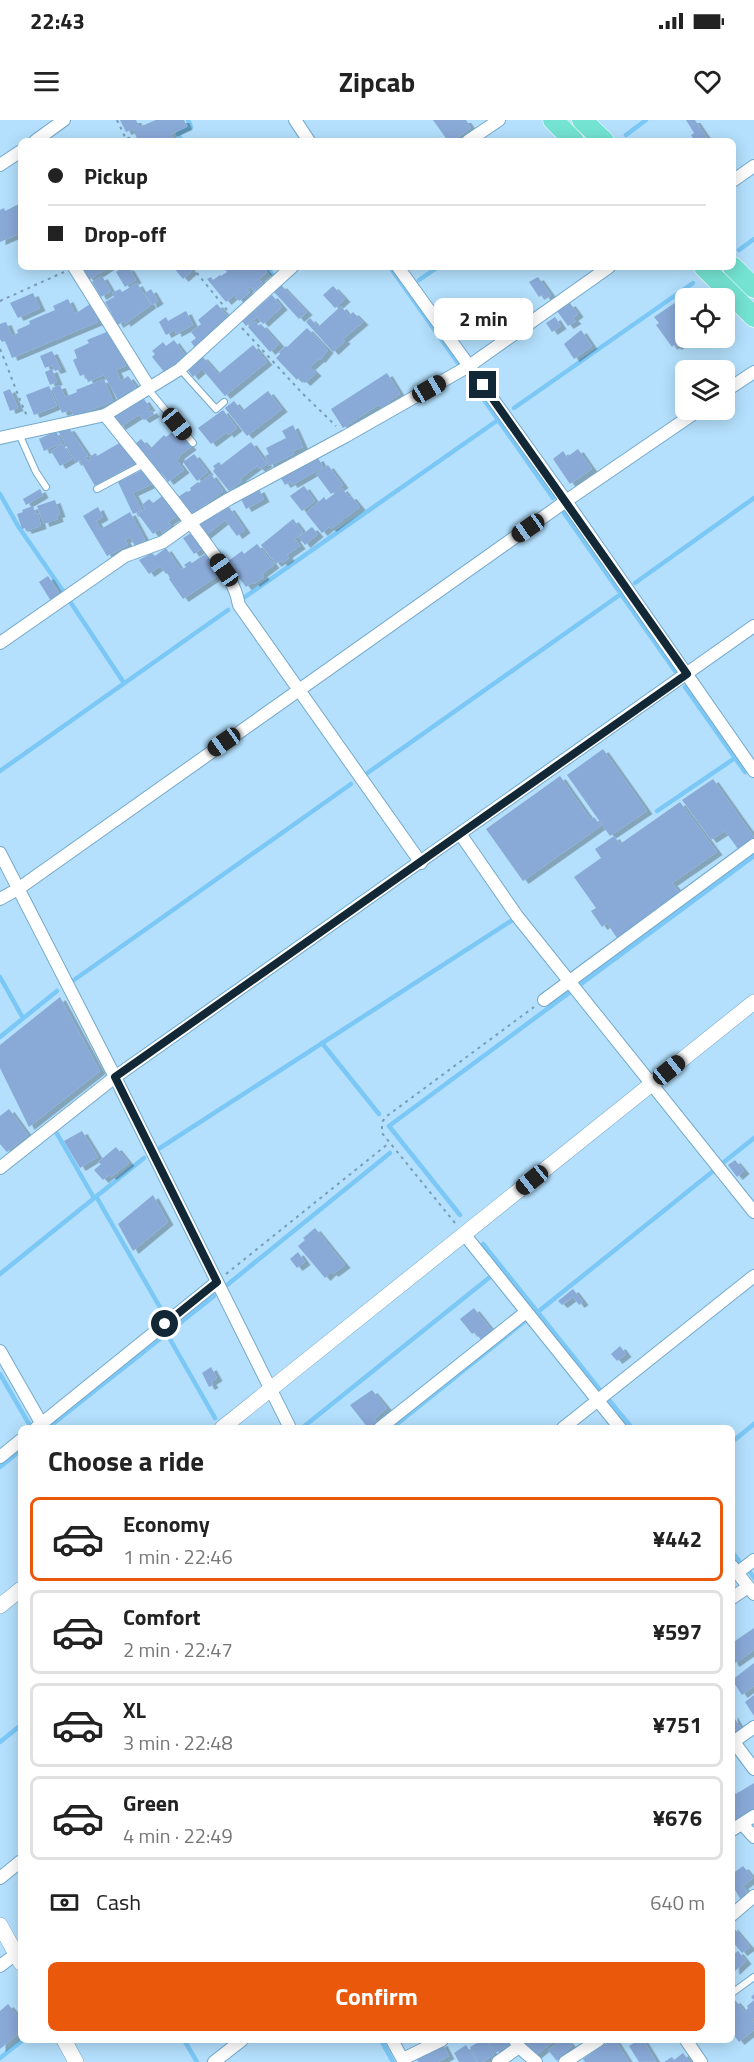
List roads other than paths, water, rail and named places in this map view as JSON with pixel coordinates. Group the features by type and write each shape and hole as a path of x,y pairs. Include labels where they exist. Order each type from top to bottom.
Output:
{"main road":[{"path":"553,120 571,138"},
{"path":"582,120 601,138"},
{"path":"707,270 754,317"},
{"path":"736,270 754,288"}],"street":[{"path":"38,138 64,120"},
{"path":"295,120 307,138"},
{"path":"472,138 499,120"},
{"path":"0,165 18,153"},
{"path":"736,179 754,166"},
{"path":"76,270 148,387"},
{"path":"0,438 105,415 180,369 289,270"},
{"path":"400,270 566,501 754,771"},
{"path":"0,643 125,556 163,542 229,499 470,366 605,270"},
{"path":"735,385 754,372"},
{"path":"105,415 191,522 233,585 239,604 421,862"},
{"path":"0,899 18,889 566,501 684,420"},
{"path":"0,1168 115,1077 461,835 754,626"},
{"path":"461,835 517,916 754,1212"},
{"path":"544,1000 574,986 754,845"},
{"path":"0,854 115,1077 289,1425"},
{"path":"226,1425 754,1002"},
{"path":"464,1234 618,1425"},
{"path":"567,1425 754,1276"},
{"path":"42,1425 217,1282"},
{"path":"384,1425 526,1312"},
{"path":"0,1351 39,1425"},
{"path":"0,1457 18,1442"},
{"path":"735,1598 751,1590 735,1570 754,1560"},
{"path":"0,1606 18,1591"},
{"path":"735,1741 754,1727"},
{"path":"735,1746 754,1770"},
{"path":"754,1816 737,1827 754,1837"},
{"path":"0,1878 18,1863"},
{"path":"735,1912 754,1896"},
{"path":"0,1925 18,1956"},
{"path":"0,1966 18,1958"},
{"path":"66,2043 76,2062"},
{"path":"214,2062 238,2043"},
{"path":"394,2043 404,2061 437,2043"},
{"path":"498,2062 517,2043 536,2062"},
{"path":"565,2062 594,2043"},
{"path":"688,2043 701,2062"}],"lane":[{"path":"180,369 216,409 224,402"},
{"path":"148,387 193,443"},
{"path":"19,434 36,472 46,487"},
{"path":"97,489 144,464"},
{"path":"735,1991 754,1977"}],"waterway":[{"path":"180,138 178,134 191,127 188,120"},
{"path":"626,135 646,120"},
{"path":"739,250 754,239"},
{"path":"269,270 273,275"},
{"path":"392,270 458,363"},
{"path":"419,280 434,270"},
{"path":"514,408 693,283"},
{"path":"468,377 553,498"},
{"path":"245,597 498,420"},
{"path":"0,494 18,526 63,591"},
{"path":"635,583 754,498"},
{"path":"564,513 675,671"},
{"path":"366,774 621,594"},
{"path":"71,603 124,683"},
{"path":"0,771 228,610"},
{"path":"685,687 745,772"},
{"path":"657,811 735,758"},
{"path":"74,980 351,784"},
{"path":"460,1215 389,1126 754,856"},
{"path":"160,1148 511,921"},
{"path":"0,977 23,1018"},
{"path":"0,1037 57,991"},
{"path":"322,1043 379,1114"},
{"path":"56,1132 94,1198"},
{"path":"724,1162 754,1138"},
{"path":"227,1285 390,1153"},
{"path":"0,1274 144,1158"},
{"path":"534,1315 712,1172"},
{"path":"97,1198 165,1316"},
{"path":"483,1244 600,1390"},
{"path":"306,1425 490,1277"},
{"path":"52,1425 214,1296"},
{"path":"396,1425 525,1321"},
{"path":"167,1334 215,1418"},
{"path":"0,1374 29,1424"},
{"path":"609,1400 630,1425"},
{"path":"735,1440 754,1424"},
{"path":"0,1467 18,1452"},
{"path":"735,1556 739,1561"},
{"path":"750,1572 754,1578"},
{"path":"0,1742 18,1727"},
{"path":"0,2058 19,2043"},
{"path":"186,2043 197,2062"},
{"path":"383,2043 393,2062"}]}
